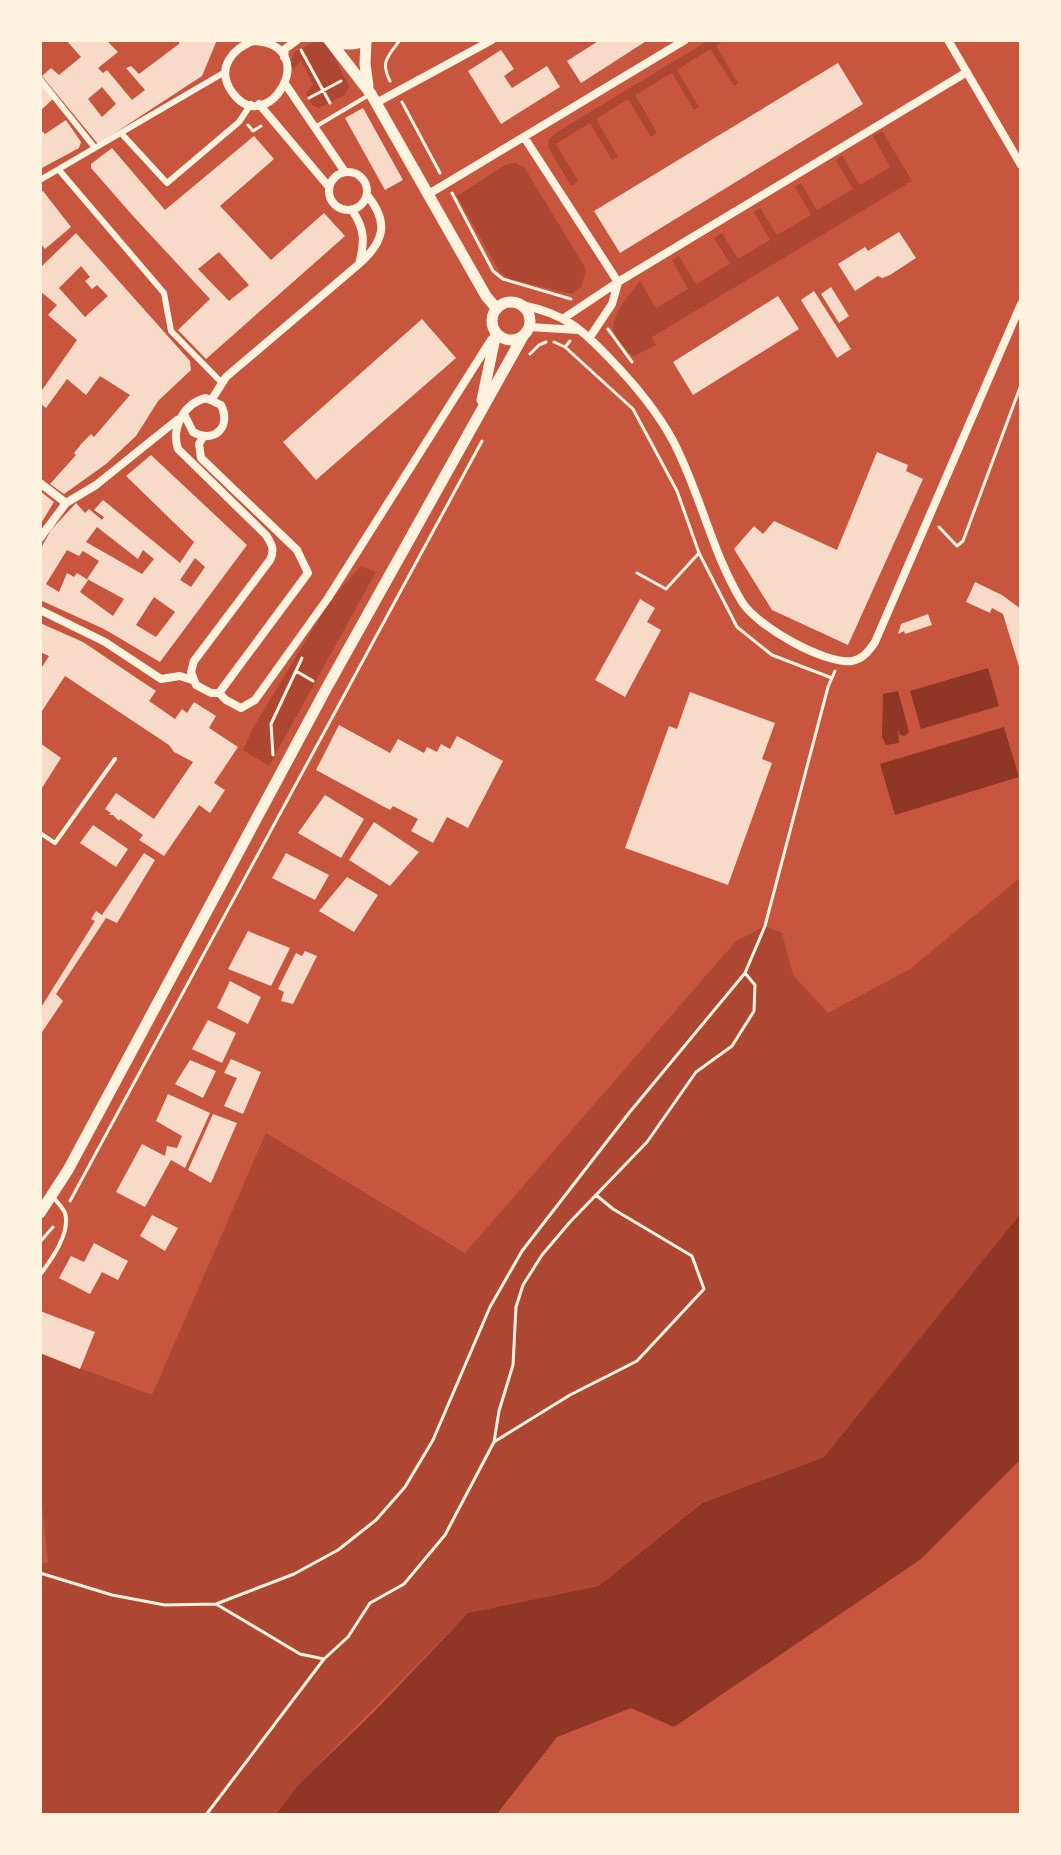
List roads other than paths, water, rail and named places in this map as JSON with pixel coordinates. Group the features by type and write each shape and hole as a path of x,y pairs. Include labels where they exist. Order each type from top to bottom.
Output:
{"main road":[{"path":"329,40 355,45 367,40 366,78 374,98 427,195 496,308"},
{"path":"329,40 374,98"},
{"path":"40,1213 53,1197 326,689 473,427 526,332 529,313 522,305 512,301 496,308 492,321 496,333 489,376 473,427"},
{"path":"496,333 512,340 526,332"}],"street":[{"path":"121,133 167,183 239,122 255,104 275,98 286,85 285,49 296,40"},
{"path":"374,98 396,92 492,40"},
{"path":"427,195 685,40"},
{"path":"948,40 1021,165"},
{"path":"284,57 270,44 254,41 234,44 225,72 226,81 235,96 255,104 329,187 332,201 337,207 352,210 364,202 367,195"},
{"path":"40,180 225,72"},
{"path":"564,318 618,282 967,72"},
{"path":"40,79 95,148"},
{"path":"286,85 345,172"},
{"path":"524,137 618,282 612,304 590,337"},
{"path":"59,170 164,293 171,331 221,382"},
{"path":"212,399 221,382 359,264 377,243 382,217 367,195 365,180 353,172 345,172 332,180 329,187"},
{"path":"352,210 364,232 359,264"},
{"path":"522,305 550,310 590,337 657,414 673,441 742,602 752,615 815,652 854,661 865,656 875,642 1021,304"},
{"path":"526,332 580,330"},
{"path":"40,610 105,642 161,679 180,676 192,680 203,690 219,693 235,706 246,707 255,700 306,630 496,333"},
{"path":"184,414 193,432 203,437 215,435 225,421 221,405 206,398 194,402 184,414 174,431 178,449 273,545 273,552 194,661 192,680"},
{"path":"40,538 66,503 96,485 184,414"},
{"path":"203,437 199,444 201,458 297,550 308,573 219,693"},
{"path":"40,483 66,503"}],"lane":[{"path":"315,127 374,98"},
{"path":"40,833 55,843 115,759"},
{"path":"40,1275 57,1252 65,1222 65,1212 53,1197"}]}
